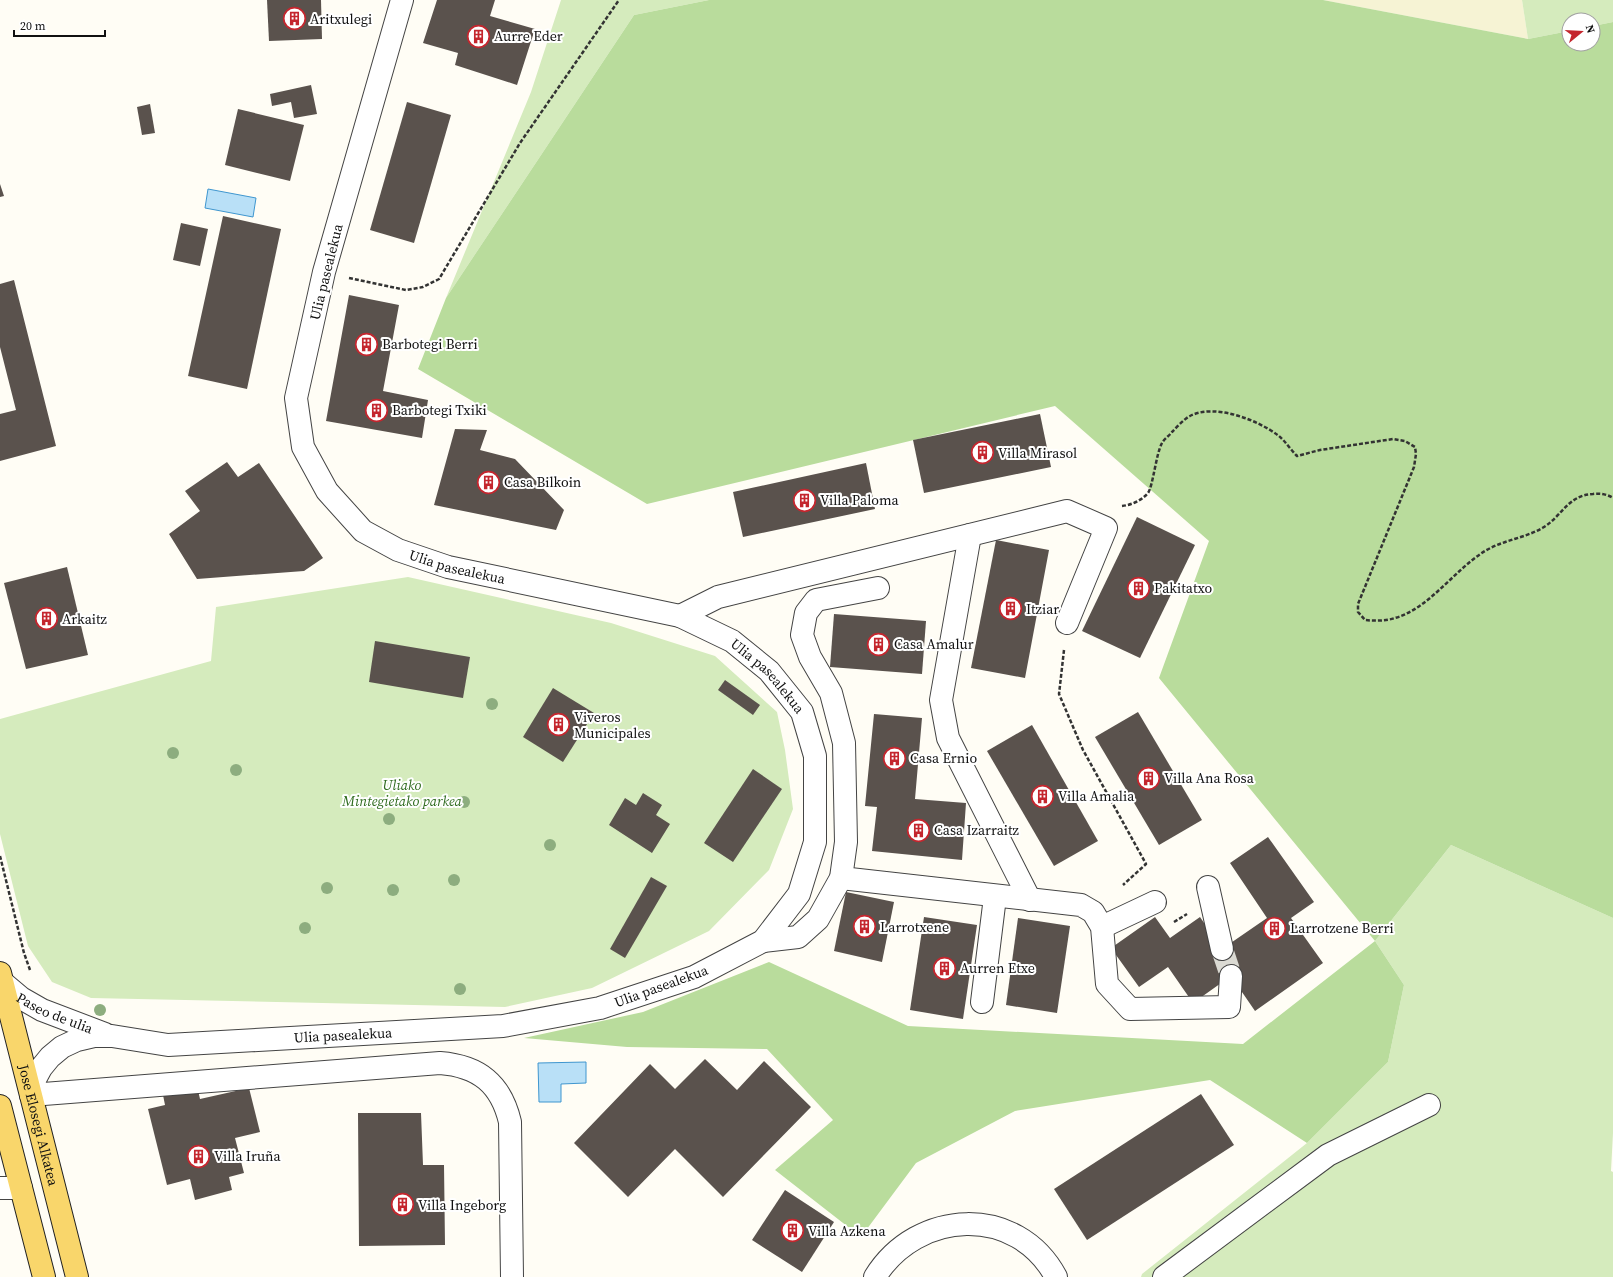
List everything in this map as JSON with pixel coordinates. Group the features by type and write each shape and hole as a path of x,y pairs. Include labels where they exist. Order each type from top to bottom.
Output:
{"main road":[{"name":"Jose Elosegi Alkatea","path":"1,978 6,1023 31,1095 77,1277"},
{"path":"0,1106 44,1277"}],"street":[{"name":"Ulia pasealekua","path":"31,1095 34,1081 41,1068 50,1057 62,1047 77,1040 94,1036 112,1036 168,1045 503,1026 600,1008 694,977 763,941 799,894 815,842 815,756 802,712 770,671 732,641 680,616 448,567 398,550 363,531 327,491 303,447 296,398 324,272 402,0"},
{"path":"680,616 718,597 1067,511 1106,528 1067,623"},
{"path":"970,535 941,700 948,738 1030,900"},
{"path":"763,941 798,937 818,919 841,878 846,842 844,743 831,693 810,657 802,635 806,613 816,600 878,588"},
{"path":"841,878 995,897 1081,905 1094,912 1102,927 1107,984 1130,1010 1229,1007 1231,976"},
{"path":"1208,887 1222,950"},
{"path":"982,1002 995,897"},
{"path":"1102,927 1155,902"},
{"name":"Paseo de ulia","path":"1,978 21,998 42,1010 112,1036"},
{"path":"6,1023 42,1010"},
{"path":"31,1095 440,1063 454,1064 468,1068 481,1075 492,1084 501,1095 507,1108 510,1122 512,1277"},
{"path":"1164,1277 1328,1155 1429,1105"},
{"path":"0,1188 21,1188"},
{"path":"875,1277 890,1257 906,1243 924,1232 944,1226 964,1224 985,1225 999,1229 1024,1241 1039,1253 1052,1268 1056,1277"}],"path":[{"path":"324,272 406,290 423,288 439,279 520,143 618,0"},
{"path":"1121,506 1140,500 1149,492 1162,443 1190,416 1204,411 1222,412 1241,416 1260,425 1279,436 1298,456 1320,450 1392,439 1405,441 1415,447 1416,454 1414,467 1358,604 1358,612 1365,620 1378,621 1394,619 1412,611 1484,552 1545,526 1573,500 1585,494 1599,493 1613,498"},
{"path":"1067,623 1059,694 1083,750 1146,864"}],"shaded area":[{"path":"1323,0 1522,0 1528,39"}],"green space":[{"path":"561,0 709,0 634,15 446,298 531,92"},
{"path":"709,0 1323,0 1528,39 1561,33 1561,52 1601,52 1601,24 1613,22 1613,918 1451,845 1375,941 1159,678 1209,541 1055,406 647,504 418,369 446,298 634,15"},
{"path":"1522,0 1613,0 1613,22 1601,24 1601,12 1561,12 1561,33 1528,39"},
{"name":"Uliako Mintegietako parkea","path":"408,577 611,623 715,656 777,712 785,750 793,809 769,870 709,931 592,988 505,1007 91,998 52,982 28,946 0,834 0,719 211,661 216,607"},
{"path":"1451,845 1613,918 1613,1133 1611,1171 1613,1172 1613,1277 1141,1277 1142,1274 1307,1143 1388,1062 1404,985 1375,941"},
{"path":"1375,941 1404,985 1388,1062 1307,1143 1210,1080 1015,1111 916,1163 861,1237 775,1170 833,1120 767,1049 627,1047 524,1038 643,1012 769,962 908,1026 1243,1044"}],"water":[{"path":"208,189 256,198 253,217 205,208"},
{"path":"586,1062 586,1083 561,1084 561,1102 539,1102 538,1063"}],"building":[{"name":"Aritxulegi","path":"267,0 321,0 322,39 269,41"},
{"name":"Aurre Eder","path":"437,0 495,0 490,16 535,29 517,85 455,65 458,53 423,43"},
{"path":"311,85 317,114 294,118 291,102 272,106 270,94"},
{"path":"407,102 451,115 414,243 370,230"},
{"path":"150,104 155,133 142,135 137,107"},
{"path":"238,109 304,125 290,181 225,165"},
{"path":"0,184 4,196 0,197"},
{"path":"223,216 281,229 247,389 188,376"},
{"path":"181,223 208,229 200,266 173,260"},
{"path":"14,280 56,446 0,461 0,414 16,410 0,347 0,284"},
{"path":"349,295 399,305 383,391 428,400 422,438 326,421"},
{"name":"Villa Mirasol","path":"1040,414 1051,467 924,493 913,440"},
{"name":"Casa Bilkoin","path":"455,429 487,430 480,450 515,459 564,510 556,530 434,505"},
{"path":"227,462 238,477 259,463 323,558 304,571 197,579 169,534 200,511 185,491"},
{"name":"Villa Paloma","path":"866,463 875,509 743,537 733,492"},
{"name":"Pakitatxo","path":"1137,517 1195,545 1140,658 1082,631"},
{"name":"Itziar","path":"996,540 1049,550 1025,678 971,668"},
{"name":"Arkaitz","path":"67,567 88,655 26,669 4,583"},
{"name":"Casa Amalur","path":"834,614 926,621 922,674 830,667"},
{"path":"375,641 470,657 463,698 369,682"},
{"path":"725,680 760,705 753,715 718,690"},
{"name":"Viveros Municipales","path":"553,688 594,713 563,762 523,737"},
{"name":"Villa Ana Rosa","path":"1138,712 1202,820 1159,845 1095,737"},
{"path":"874,714 922,718 915,799 966,803 962,860 872,851 877,807 865,806"},
{"name":"Villa Amalia","path":"1032,725 1098,841 1054,866 987,751"},
{"path":"753,769 782,789 733,862 704,843"},
{"path":"643,793 662,805 656,815 670,824 652,853 609,825 625,798 636,805"},
{"name":"Larrotzene Berri","path":"1268,837 1314,902 1291,918 1323,963 1255,1011 1231,976 1193,1003 1168,967 1139,987 1111,948 1155,917 1170,938 1200,917 1222,949 1267,918 1230,863"},
{"path":"651,877 667,886 625,958 610,949"},
{"name":"Larrotxene","path":"846,892 894,902 882,962 834,951"},
{"name":"Aurren Etxe","path":"924,917 977,925 963,1019 910,1010"},
{"path":"1018,918 1070,926 1057,1013 1006,1005"},
{"path":"705,1059 737,1090 764,1061 811,1107 723,1197 675,1149 628,1197 574,1143 650,1064 675,1089"},
{"name":"Villa Iruña","path":"197,1086 200,1099 249,1088 260,1132 235,1138 244,1173 229,1177 232,1190 195,1200 190,1179 167,1185 148,1109 165,1105 163,1095"},
{"path":"1201,1094 1234,1145 1087,1240 1054,1189"},
{"name":"Villa Ingeborg","path":"358,1113 421,1113 423,1165 444,1165 445,1245 359,1246"},
{"name":"Villa Azkena","path":"785,1190 834,1222 802,1272 752,1240"}],"tunnel":[{"path":"1222,949 1231,976"}],"place":[{"name":"Aritxulegi","path":"295,19"},
{"name":"Aurre Eder","path":"479,36"},
{"name":"Barbotegi Berri","path":"366,344"},
{"name":"Barbotegi Txiki","path":"377,410"},
{"name":"Villa Mirasol","path":"982,453"},
{"name":"Casa Bilkoin","path":"489,482"},
{"name":"Villa Paloma","path":"804,500"},
{"name":"Pakitatxo","path":"1138,588"},
{"name":"Itziar","path":"1010,609"},
{"name":"Arkaitz","path":"46,619"},
{"name":"Casa Amalur","path":"878,644"},
{"name":"Viveros Municipales","path":"558,725"},
{"name":"Casa Ernio","path":"894,758"},
{"name":"Villa Ana Rosa","path":"1148,778"},
{"name":"Villa Amalia","path":"1043,796"},
{"name":"Casa Izarraitz","path":"919,830"},
{"name":"Larrotxene","path":"864,927"},
{"name":"Larrotzene Berri","path":"1275,928"},
{"name":"Aurren Etxe","path":"944,968"},
{"name":"Villa Iruña","path":"199,1156"},
{"name":"Villa Ingeborg","path":"402,1205"},
{"name":"Villa Azkena","path":"793,1231"}]}
